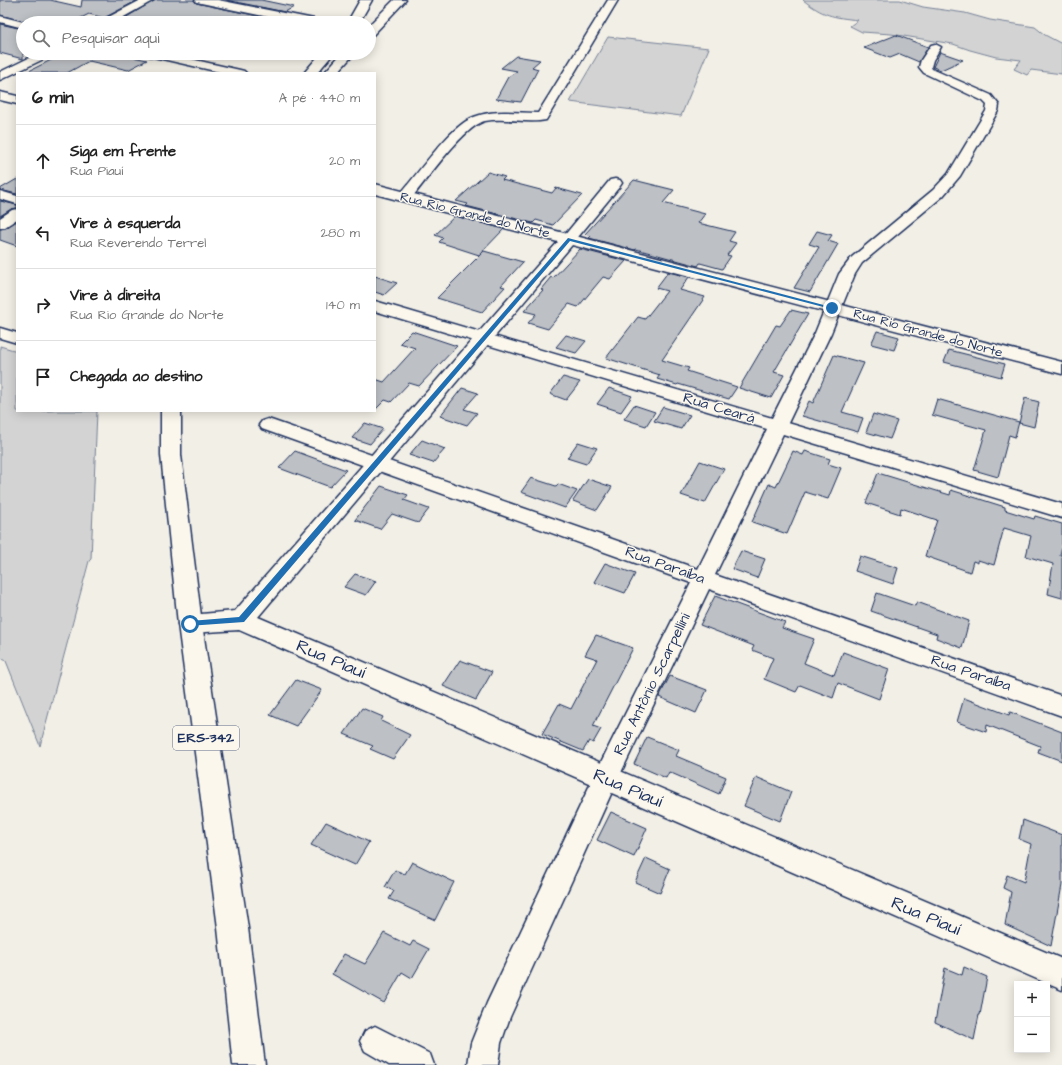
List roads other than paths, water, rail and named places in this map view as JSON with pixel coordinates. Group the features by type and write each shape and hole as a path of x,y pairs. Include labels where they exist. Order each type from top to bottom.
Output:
{"street":[{"path":"118,16 149,0"},
{"path":"201,0 280,16"},
{"path":"357,16 366,0"},
{"path":"376,25 400,0"},
{"path":"405,197 465,127 478,119 504,116 542,117 612,0"},
{"path":"0,19 16,23"},
{"name":"Rua Antônio Scarpellini","path":"483,1065 486,1043 497,1012 606,778 823,333 847,274 857,260 938,193 953,176 992,111 993,105 987,98 928,71 925,67 927,60 935,47"},
{"path":"0,77 34,60"},
{"path":"181,60 235,72"},
{"path":"311,72 322,60"},
{"path":"331,72 342,60"},
{"path":"0,96 16,100"},
{"path":"241,620 615,184"},
{"name":"Rua Rio Grande do Norte","path":"376,189 1062,368"},
{"path":"0,195 16,200"},
{"path":"0,224 16,214"},
{"name":"Rua Ceará","path":"376,306 1062,511"},
{"path":"0,333 16,338"},
{"name":"ERS-342","path":"171,412 171,455 190,624 233,928 249,1065"},
{"name":"Rua Paraíba","path":"268,424 1062,706"},
{"name":"Rua Piauí","path":"190,624 241,620 1062,976"},
{"path":"375,1041 419,1065"}]}
